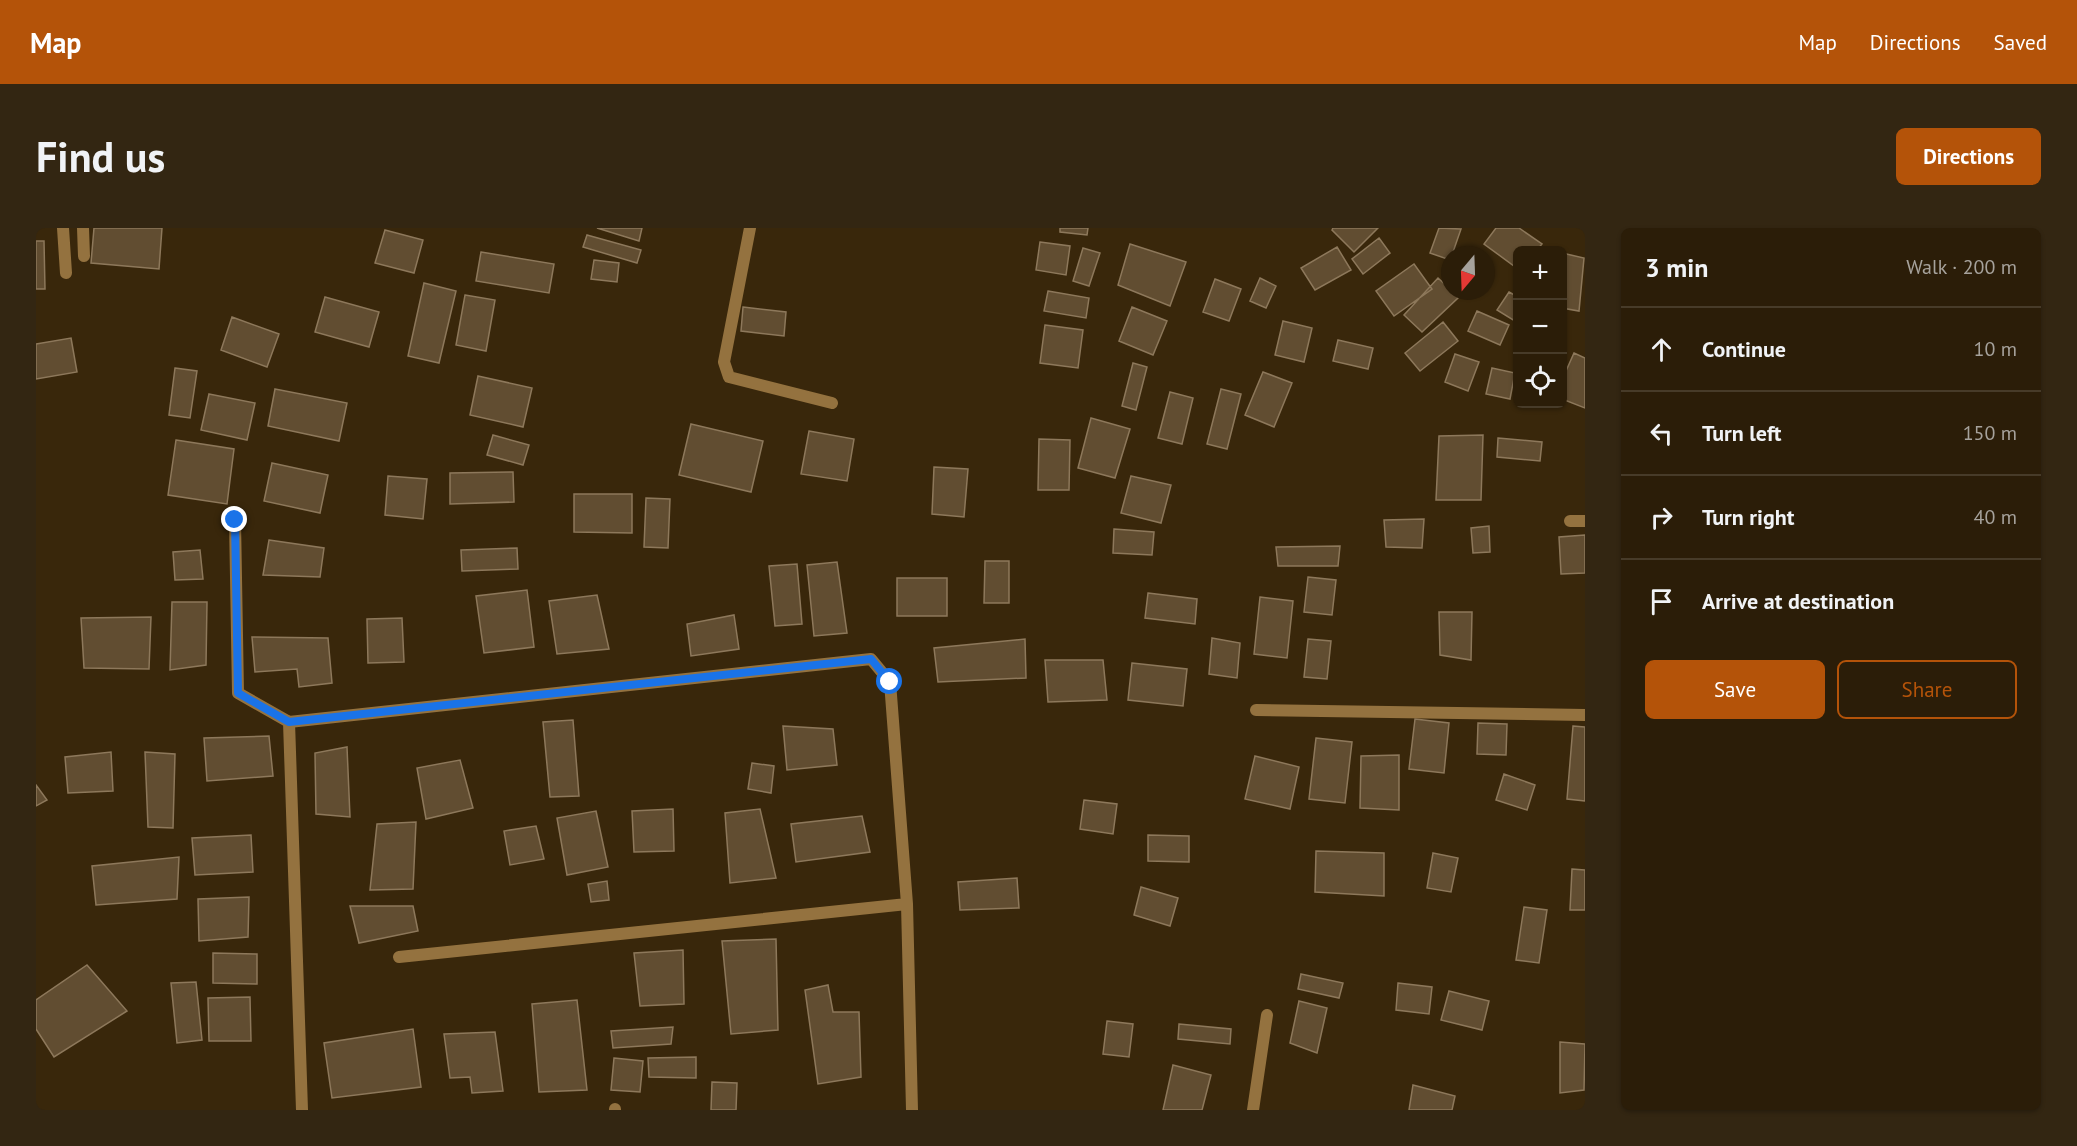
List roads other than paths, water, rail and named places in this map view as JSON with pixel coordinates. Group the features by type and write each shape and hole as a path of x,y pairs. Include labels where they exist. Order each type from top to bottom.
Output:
{"street":[{"path":"63,228 66,273"},
{"path":"83,228 84,256"},
{"path":"750,228 724,362 729,377 832,403"},
{"path":"235,520 238,693 289,722 871,659 890,682 907,904 912,1110"},
{"path":"1570,521 1585,521"},
{"path":"1256,710 1585,715"},
{"path":"289,722 302,1110"},
{"path":"399,957 907,904"},
{"path":"1253,1110 1268,1015"}]}
